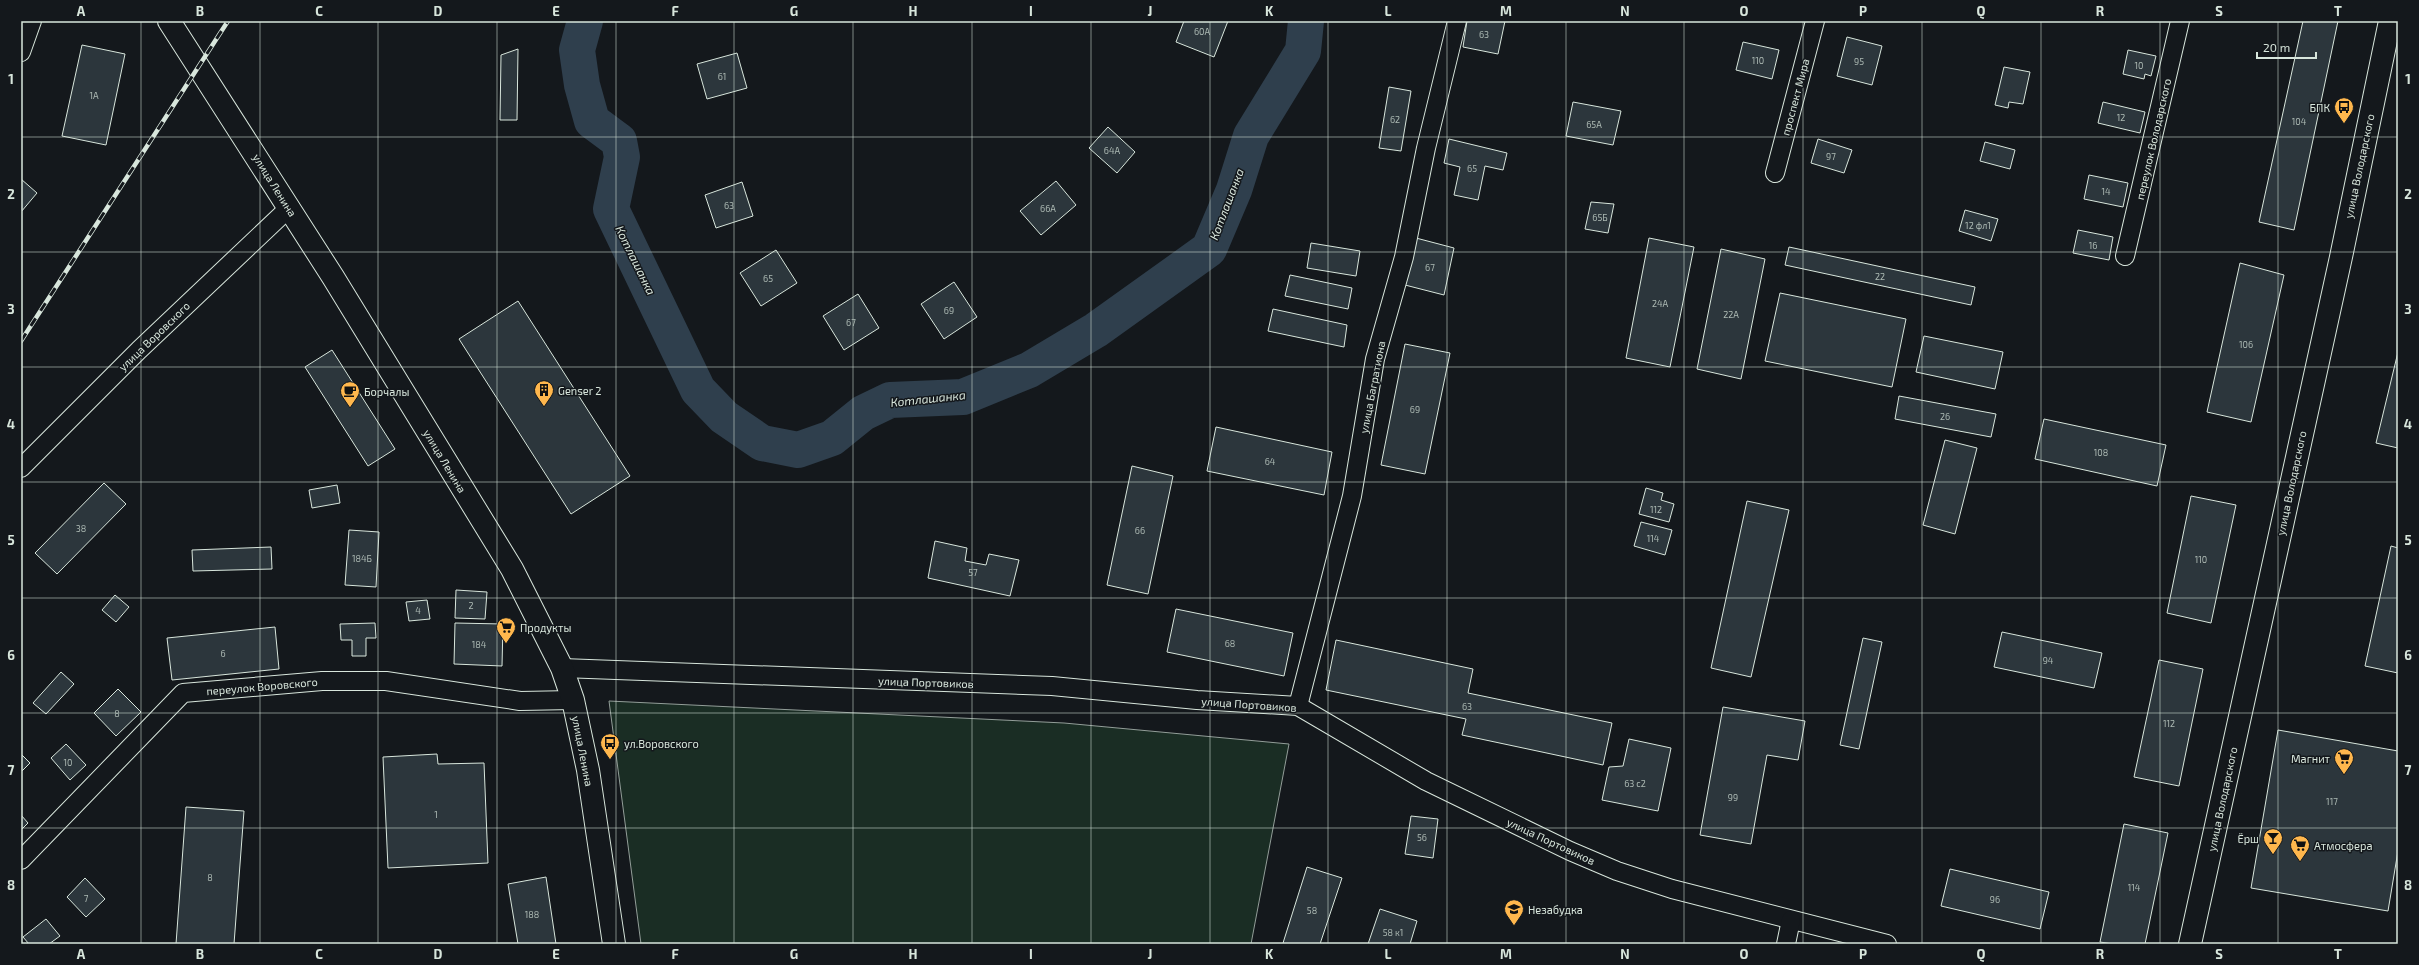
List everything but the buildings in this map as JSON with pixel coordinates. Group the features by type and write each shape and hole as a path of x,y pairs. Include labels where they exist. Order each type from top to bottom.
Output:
{"main road":[{"name":"улица Ленина","path":"168,21 290,207 512,569 562,668 573,700 588,770 614,944"},
{"name":"улица Володарского","path":"2190,944 2341,257 2390,21"}],"street":[{"path":"21,52 32,21"},
{"name":"улица Багратиона","path":"1298,706 1352,496 1376,359 1404,257 1426,148 1457,21"},
{"name":"проспект Мира","path":"1775,173 1815,21"},
{"name":"переулок Володарского","path":"2125,256 2180,21"},
{"name":"улица Воровского","path":"21,468 139,350 290,207"},
{"name":"улица Портовиков","path":"562,668 1052,686 1197,700 1298,706 1426,781 1570,851 1617,871 1672,889 1887,944"},
{"name":"переулок Воровского","path":"21,860 183,693 322,681 386,681 520,701 573,700"},
{"path":"1786,944 1791,920"}],"green space":[{"path":"609,701 1064,723 1289,744 1251,944 641,944"}],"waterway":[{"name":"Котлашанка","path":"585,21 577,50 582,85 592,121 619,141 622,157 611,209 698,390 724,417 762,443 798,450 832,438 863,413 890,400 963,397 1029,370 1096,330 1209,249 1234,190 1251,136 1303,51 1306,21"}],"railway":[{"path":"21,341 228,21"}],"place":[{"name":"БПК","path":"2344,124"},
{"name":"Genser 2","path":"544,407"},
{"name":"Борчалы","path":"350,408"},
{"name":"Продукты","path":"506,644"},
{"name":"ул.Воровского","path":"610,760"},
{"name":"Магнит","path":"2344,775"},
{"name":"Ёрш","path":"2273,855"},
{"name":"Атмосфера","path":"2300,862"},
{"name":"Незабудка","path":"1514,926"}]}
